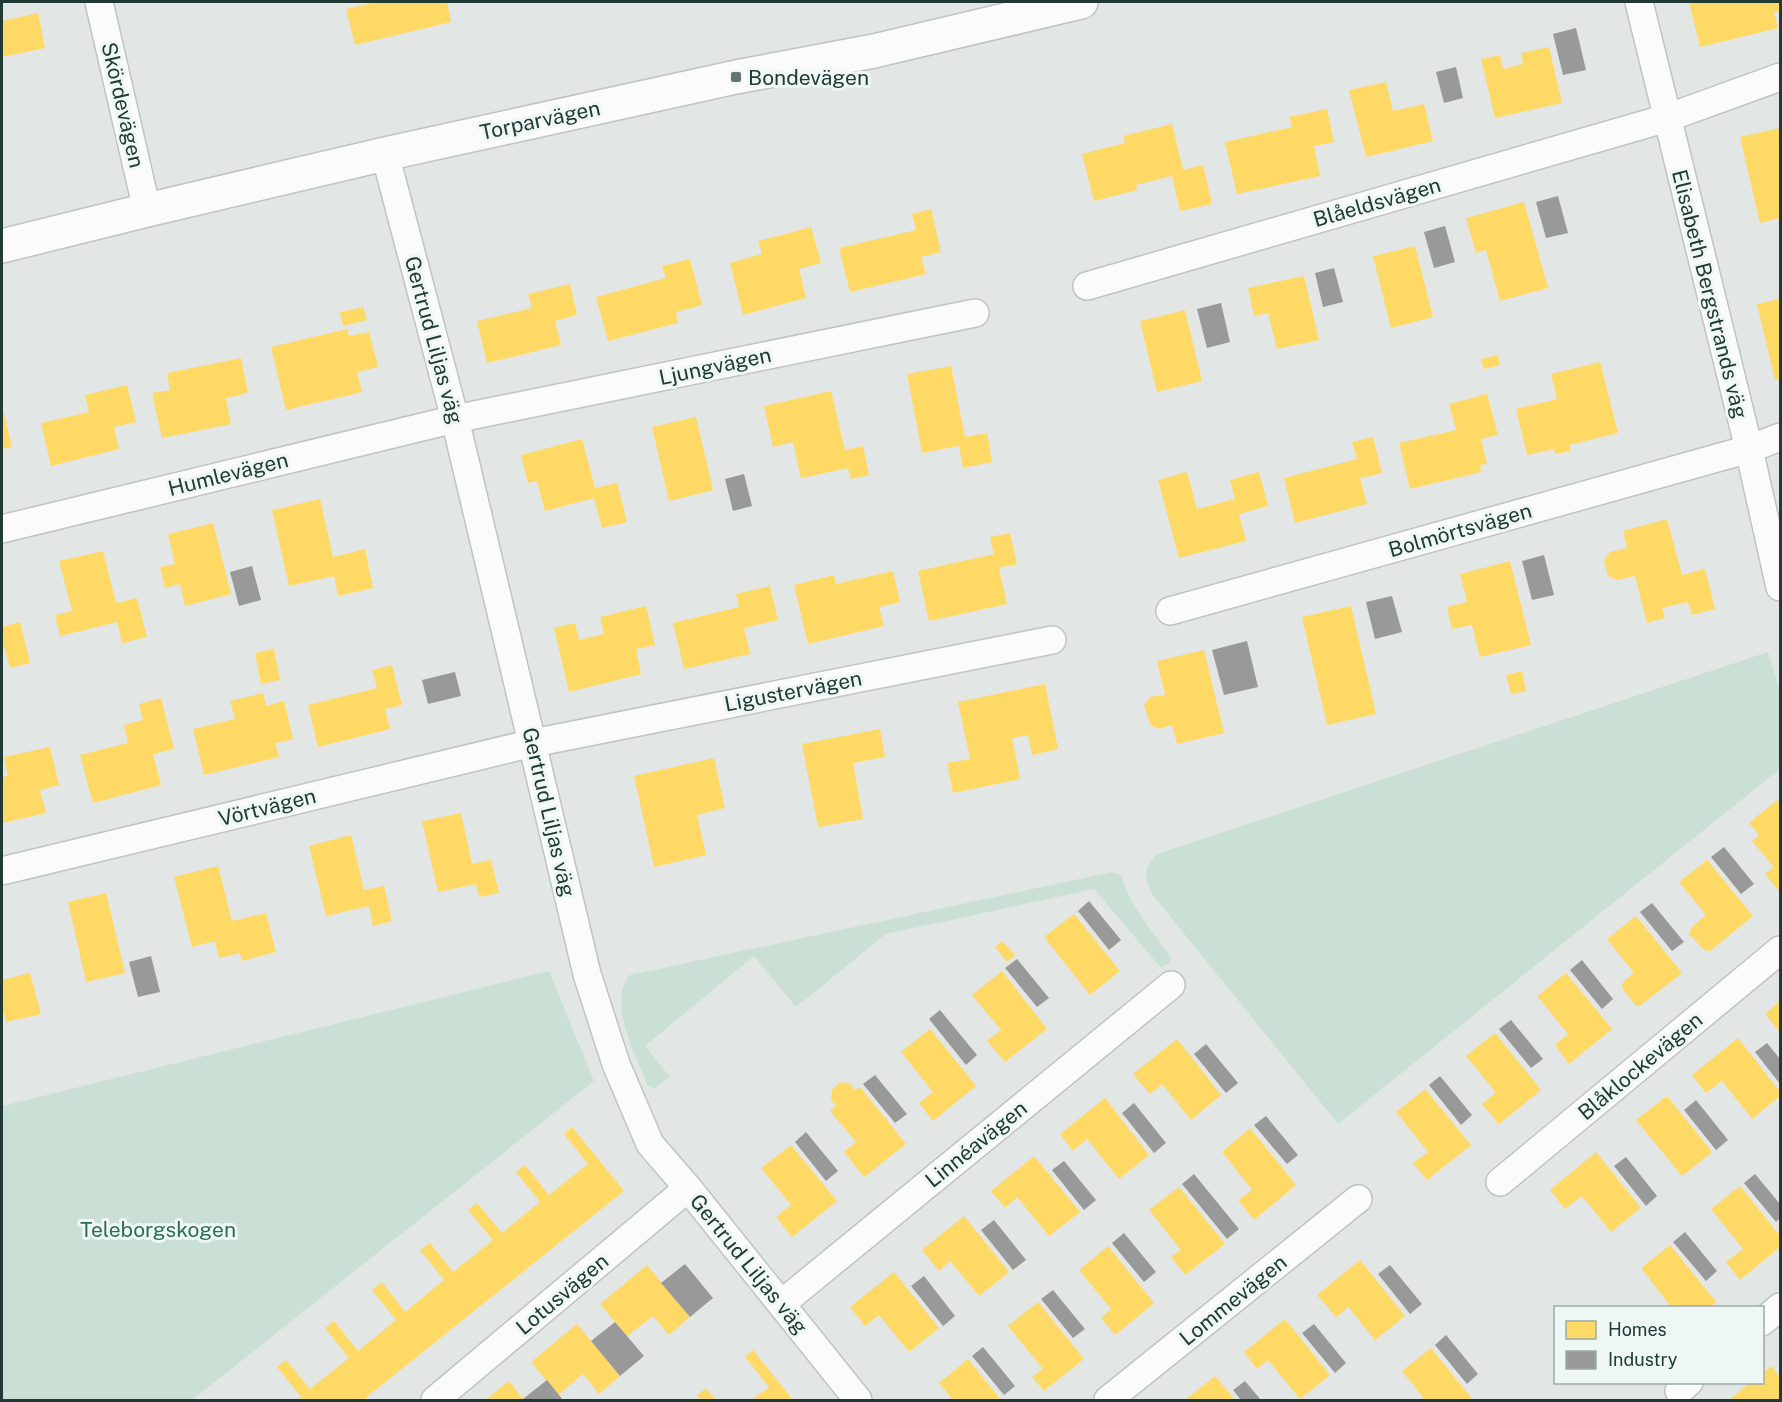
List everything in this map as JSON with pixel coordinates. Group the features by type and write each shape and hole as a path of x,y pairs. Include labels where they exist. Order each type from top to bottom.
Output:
{"street":[{"name":"Skördevägen","path":"99,2 147,210"},
{"name":"Torparvägen","path":"2,246 385,154 736,77 874,51 1081,2"},
{"name":"Elisabeth Bergstrands väg","path":"1639,2 1749,449 1780,587"},
{"name":"Blåeldsvägen","path":"1087,286 1666,118 1780,77"},
{"name":"Gertrud Liljas väg","path":"385,154 455,419 587,974 616,1064 650,1144 688,1188 858,1401"},
{"name":"Ljungvägen","path":"455,419 975,313"},
{"name":"Humlevägen","path":"2,529 455,419"},
{"name":"Bolmörtsvägen","path":"1170,611 1749,449 1780,437"},
{"name":"Ligustervägen","path":"533,743 1052,640"},
{"name":"Vörtvägen","path":"2,871 533,743"},
{"name":"Blåklockevägen","path":"1500,1182 1780,950"},
{"name":"Linnéavägen","path":"781,1304 1171,985"},
{"name":"Lotusvägen","path":"435,1401 688,1188"},
{"name":"Lommevägen","path":"1108,1401 1358,1199"},
{"path":"1764,1320 1780,1307"}],"green space":[{"path":"1768,652 1780,690 1780,769 1338,1124 1152,894 1146,873 1149,864 1157,854"},
{"path":"1112,872 1121,875 1135,907 1169,954 1170,962 1161,968 1094,889 886,934 796,1007 754,956 645,1046 670,1077 654,1089 648,1086 631,1046 622,1014 621,1000 623,986 630,975"},
{"name":"Teleborgskogen","path":"549,971 594,1081 192,1400 2,1400 2,1106"}],"building: Homes":[{"path":"377,2 447,2 451,22 355,45 346,9"},
{"path":"1689,2 1780,2 1780,11 1774,12 1778,28 1700,47"},
{"path":"38,13 45,48 2,57 2,21"},
{"path":"1549,47 1562,103 1495,118 1481,59 1500,55 1503,69 1523,64 1521,53"},
{"path":"1386,82 1393,111 1424,104 1433,141 1366,157 1349,90"},
{"path":"1327,109 1334,142 1314,146 1320,176 1237,194 1225,142 1292,127 1289,117"},
{"path":"1172,124 1183,170 1203,165 1212,204 1180,211 1172,176 1136,185 1137,190 1094,201 1082,154 1125,143 1123,136"},
{"path":"1780,128 1780,218 1760,223 1740,137"},
{"path":"1524,202 1548,288 1500,301 1486,250 1476,253 1466,218"},
{"path":"931,209 941,252 921,257 926,274 850,292 839,248 916,230 912,214"},
{"path":"811,227 821,263 799,269 806,298 743,315 730,263 762,254 758,241"},
{"path":"1415,246 1433,317 1391,328 1373,256"},
{"path":"690,259 702,305 676,312 678,323 608,341 596,297 666,278 662,266"},
{"path":"1304,276 1319,340 1277,349 1268,313 1254,316 1248,288"},
{"path":"570,284 577,315 555,321 561,345 487,363 477,321 532,308 528,294"},
{"path":"1780,299 1780,379 1775,380 1757,304"},
{"path":"363,307 367,320 343,326 340,312"},
{"path":"1185,310 1202,381 1157,392 1140,321"},
{"path":"347,329 349,336 369,332 378,367 357,372 362,392 286,410 271,347"},
{"path":"1498,355 1500,365 1484,369 1481,359"},
{"path":"241,358 248,393 226,398 231,424 162,438 152,393 170,390 167,373"},
{"path":"1600,362 1618,433 1569,445 1571,451 1555,454 1554,449 1527,455 1516,409 1557,399 1551,374"},
{"path":"951,366 965,437 987,433 992,462 963,468 959,446 922,453 907,374"},
{"path":"127,385 136,422 114,427 119,449 51,466 41,423 89,412 85,395"},
{"path":"831,391 845,450 863,446 869,475 851,479 848,468 801,478 793,442 773,447 764,406"},
{"path":"1487,394 1498,435 1481,439 1487,464 1480,465 1481,472 1410,489 1399,443 1456,430 1449,404"},
{"path":"4,413 12,447 2,449 2,414"},
{"path":"696,417 713,490 669,501 652,427"},
{"path":"1373,437 1382,473 1360,478 1367,504 1295,523 1284,478 1357,459 1352,442"},
{"path":"582,439 595,488 617,483 627,522 602,528 594,498 545,511 537,481 528,483 521,455"},
{"path":"1187,472 1197,509 1235,499 1230,480 1259,472 1268,506 1239,514 1246,541 1179,558 1158,480"},
{"path":"320,499 333,557 365,549 373,588 338,596 334,576 289,586 272,510"},
{"path":"1667,519 1682,575 1705,569 1715,609 1692,615 1688,602 1662,608 1665,618 1647,623 1635,576 1617,580 1608,576 1604,560 1610,552 1627,548 1623,531"},
{"path":"213,523 231,594 185,606 180,584 165,588 160,567 175,564 168,534"},
{"path":"1010,533 1017,564 999,568 1007,604 929,621 918,571 994,554 990,537"},
{"path":"103,551 116,603 137,598 147,637 122,643 117,622 60,636 55,615 72,611 59,561"},
{"path":"1510,561 1531,645 1480,657 1472,625 1452,629 1447,607 1467,602 1460,574"},
{"path":"893,571 900,602 879,607 884,626 808,644 794,585 834,575 836,584"},
{"path":"770,586 778,620 744,628 750,654 684,669 673,623 739,607 736,594"},
{"path":"646,606 655,645 636,649 641,674 569,692 554,628 575,623 579,640 604,634 600,617"},
{"path":"1351,606 1376,714 1327,725 1302,617"},
{"path":"20,622 30,663 10,668 4,646 2,647 2,627"},
{"path":"274,649 280,680 261,684 255,653"},
{"path":"1204,650 1224,733 1177,744 1172,725 1158,729 1150,724 1144,705 1150,697 1165,695 1157,661"},
{"path":"392,665 402,705 385,709 390,729 318,747 308,705 377,688 372,670"},
{"path":"1522,671 1526,691 1511,694 1506,675"},
{"path":"1045,684 1058,749 1032,755 1028,735 1012,738 1020,779 953,793 947,763 970,759 958,702"},
{"path":"263,693 266,706 284,701 293,739 275,743 279,757 204,775 193,729 235,719 230,701"},
{"path":"161,698 174,749 153,754 161,785 93,803 80,755 128,743 124,725 143,720 139,704"},
{"path":"880,729 885,757 853,763 863,819 818,827 802,744"},
{"path":"50,747 59,785 40,790 46,813 2,823 2,777 8,776 4,757"},
{"path":"714,758 725,808 697,815 706,855 654,867 634,776"},
{"path":"1777,800 1780,805 1780,892 1765,874 1774,867 1752,841 1759,835 1749,823"},
{"path":"461,813 472,864 491,860 499,893 479,897 476,884 438,892 422,821"},
{"path":"351,835 364,890 384,886 392,921 373,926 369,906 326,916 309,846"},
{"path":"1707,860 1753,916 1710,951 1704,950 1689,934 1692,927 1706,915 1679,882"},
{"path":"218,866 232,921 266,913 276,952 242,961 240,953 219,958 215,941 192,947 174,877"},
{"path":"106,893 125,973 86,982 68,902"},
{"path":"1074,914 1120,971 1090,995 1044,937"},
{"path":"1636,916 1682,973 1641,1005 1636,1006 1622,988 1623,982 1634,973 1607,939"},
{"path":"1002,941 1015,955 1007,962 995,947"},
{"path":"1002,971 1047,1029 1005,1062 987,1041 1001,1030 972,995"},
{"path":"30,973 41,1014 6,1022 2,1007 2,980"},
{"path":"1566,973 1612,1029 1569,1064 1555,1045 1568,1034 1537,996"},
{"path":"1780,1001 1780,1032 1765,1014"},
{"path":"930,1029 976,1086 933,1121 919,1103 933,1092 901,1052"},
{"path":"1495,1033 1541,1090 1499,1124 1482,1104 1496,1093 1466,1056"},
{"path":"1738,1038 1780,1092 1780,1096 1752,1119 1722,1081 1706,1093 1692,1075"},
{"path":"1177,1039 1221,1095 1191,1120 1162,1084 1150,1094 1133,1074"},
{"path":"841,1082 850,1084 855,1090 860,1087 906,1144 864,1177 844,1152 856,1142 830,1111 836,1106 831,1100 832,1090"},
{"path":"1425,1089 1471,1145 1427,1180 1413,1163 1428,1152 1396,1112"},
{"path":"1667,1096 1712,1152 1682,1176 1636,1120"},
{"path":"1105,1098 1149,1155 1119,1179 1087,1139 1073,1151 1060,1134"},
{"path":"572,1127 624,1191 363,1400 297,1400 301,1397 277,1367 286,1360 310,1389 349,1358 325,1328 334,1321 358,1351 396,1320 372,1290 382,1282 405,1312 444,1280 420,1250 430,1243 453,1272 493,1240 468,1210 477,1203 502,1233 540,1202 516,1172 525,1165 549,1195 588,1164 564,1134"},
{"path":"1250,1128 1296,1185 1254,1220 1238,1200 1252,1190 1222,1152"},
{"path":"791,1145 837,1201 792,1237 776,1217 791,1205 761,1168"},
{"path":"1596,1152 1641,1208 1611,1232 1582,1196 1565,1209 1550,1190"},
{"path":"1034,1156 1080,1212 1049,1236 1017,1197 1005,1208 991,1191"},
{"path":"1740,1186 1780,1236 1780,1247 1740,1280 1726,1262 1743,1249 1711,1209"},
{"path":"1179,1187 1225,1244 1185,1275 1171,1257 1181,1250 1149,1210"},
{"path":"964,1216 1009,1272 979,1296 950,1261 939,1271 922,1250"},
{"path":"1670,1245 1716,1302 1711,1306 1670,1306 1641,1268"},
{"path":"1108,1246 1154,1303 1115,1335 1101,1318 1111,1309 1079,1270"},
{"path":"1360,1260 1405,1316 1375,1340 1348,1307 1336,1317 1317,1295"},
{"path":"647,1265 690,1317 669,1335 653,1316 627,1336 600,1304"},
{"path":"894,1272 939,1328 909,1352 879,1315 865,1326 850,1307"},
{"path":"1038,1302 1084,1359 1044,1391 1032,1377 1043,1369 1008,1326"},
{"path":"1285,1319 1330,1375 1300,1399 1268,1360 1257,1369 1244,1352"},
{"path":"577,1324 620,1376 599,1394 583,1374 558,1395 531,1362"},
{"path":"1431,1348 1473,1400 1425,1400 1402,1371"},
{"path":"753,1350 793,1400 752,1400 769,1387 745,1357"},
{"path":"968,1359 1001,1400 953,1400 939,1383"},
{"path":"1771,1366 1780,1378 1780,1400 1729,1400 1749,1384 1764,1384 1764,1372"},
{"path":"1215,1376 1235,1400 1185,1400"},
{"path":"509,1381 524,1400 485,1400"},
{"path":"706,1388 716,1400 701,1400 697,1395"}],"building: Industry":[{"path":"1576,28 1586,70 1563,75 1553,34"},
{"path":"1456,67 1463,98 1444,103 1436,72"},
{"path":"1558,196 1568,233 1546,238 1536,202"},
{"path":"1445,226 1455,262 1434,268 1424,232"},
{"path":"1334,268 1343,302 1323,307 1315,273"},
{"path":"1221,303 1230,342 1207,348 1197,309"},
{"path":"744,474 752,506 733,511 725,479"},
{"path":"1544,555 1554,595 1532,600 1522,561"},
{"path":"252,566 261,600 239,606 230,572"},
{"path":"1392,596 1402,632 1375,639 1366,602"},
{"path":"1247,641 1258,687 1224,695 1212,650"},
{"path":"455,672 461,696 428,704 422,680"},
{"path":"1724,847 1754,884 1741,894 1711,857"},
{"path":"1089,901 1121,940 1109,950 1078,911"},
{"path":"1652,903 1684,942 1672,951 1640,912"},
{"path":"151,956 160,992 138,997 129,962"},
{"path":"1017,959 1049,998 1037,1007 1005,968"},
{"path":"1582,960 1613,999 1602,1009 1570,970"},
{"path":"940,1010 977,1055 966,1065 929,1019"},
{"path":"1511,1020 1543,1059 1531,1068 1499,1029"},
{"path":"1767,1043 1780,1059 1780,1084 1755,1052"},
{"path":"1206,1044 1238,1083 1226,1093 1194,1054"},
{"path":"875,1075 907,1114 895,1123 863,1084"},
{"path":"1440,1076 1472,1115 1461,1125 1429,1085"},
{"path":"1696,1100 1728,1140 1716,1150 1684,1110"},
{"path":"1134,1103 1166,1143 1154,1153 1122,1113"},
{"path":"1266,1116 1298,1155 1287,1164 1254,1125"},
{"path":"806,1132 838,1171 826,1181 795,1142"},
{"path":"1626,1157 1657,1196 1646,1206 1614,1166"},
{"path":"1064,1161 1096,1200 1084,1210 1052,1170"},
{"path":"1194,1174 1239,1229 1227,1239 1182,1184"},
{"path":"1755,1174 1780,1204 1780,1218 1776,1222 1744,1183"},
{"path":"994,1220 1026,1260 1013,1270 981,1230"},
{"path":"1685,1232 1717,1271 1706,1281 1673,1242"},
{"path":"1124,1233 1156,1272 1144,1282 1112,1243"},
{"path":"685,1264 713,1298 690,1317 661,1283"},
{"path":"1390,1265 1422,1304 1410,1314 1378,1274"},
{"path":"924,1276 955,1316 943,1326 911,1286"},
{"path":"1053,1290 1085,1329 1073,1338 1041,1299"},
{"path":"615,1322 644,1356 620,1376 591,1341"},
{"path":"1314,1324 1346,1363 1335,1373 1302,1333"},
{"path":"1446,1335 1478,1374 1467,1384 1435,1345"},
{"path":"983,1347 1015,1386 1004,1395 972,1356"},
{"path":"547,1380 563,1400 523,1399"},
{"path":"1245,1381 1261,1400 1241,1400 1233,1390"}],"place":[{"name":"Bondevägen","path":"736,77"}]}
